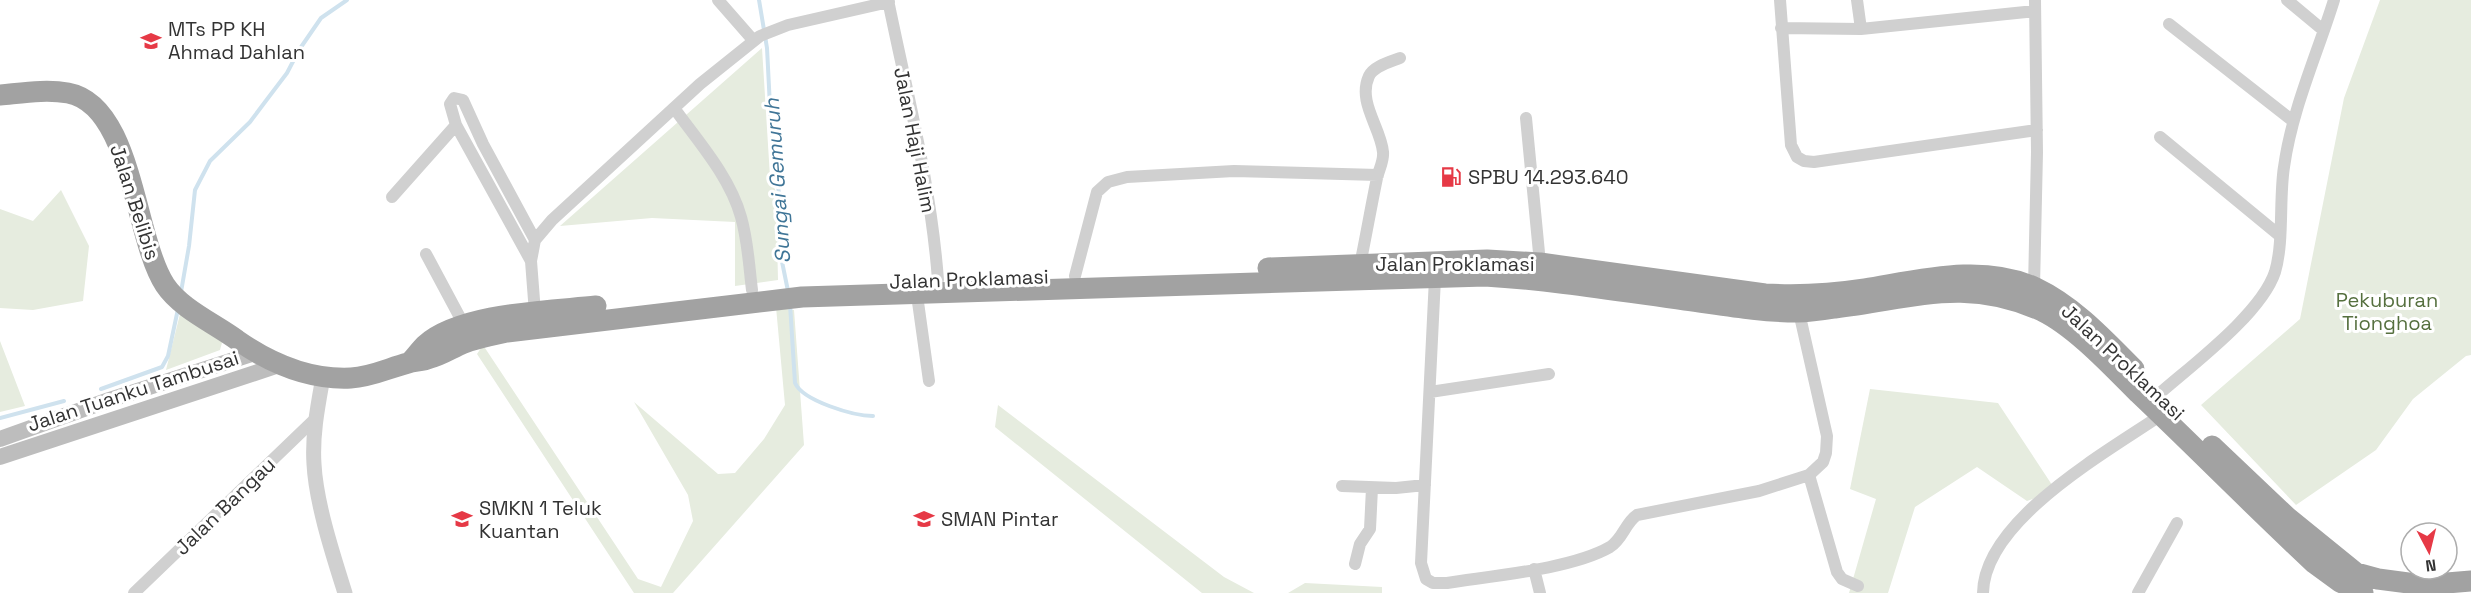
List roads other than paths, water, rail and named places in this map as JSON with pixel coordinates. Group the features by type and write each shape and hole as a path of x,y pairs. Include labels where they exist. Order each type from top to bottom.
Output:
{"highway":[{"name":"Jalan Belibis","path":"0,95 41,92 70,94 84,100 99,112 113,133 126,167 154,264 166,287 179,299 255,353"},
{"name":"Jalan Proklamasi","path":"854,289 917,295 1310,273 1360,264 1487,260 1540,262 1799,312 1956,290 1985,293 2017,301 2044,312 2065,325 2160,405"},
{"name":"Jalan Proklamasi","path":"410,362 427,343 464,325 506,324 777,293 854,289 938,280 1310,273 1435,278 1485,276 1713,296 1765,294 1798,296 1863,289 1916,279 1975,275 2001,278 2034,287 2075,313 2160,405 2228,471 2338,587 2363,593"},
{"name":"Jalan Proklamasi","path":"255,353 279,365 322,377 351,378 377,374 410,362 432,358 535,313 752,296"},
{"name":"Jalan Proklamasi","path":"2228,471 2356,573 2378,579 2423,585 2471,581"}],"main road":[{"name":"Jalan Tuanku Tambusai","path":"0,439 109,400 255,353"},
{"name":"Jalan Tuanku Tambusai","path":"0,457 279,365"}],"street":[{"path":"718,0 761,36"},
{"path":"1780,0 1780,28 1791,145 1797,157 1804,161 1814,162 1852,157 2037,130"},
{"path":"1857,0 1861,29"},
{"path":"2287,0 2323,30"},
{"path":"1983,593 1988,566 2007,535 2032,506 2160,405 2256,302 2275,272 2284,166 2292,121 2334,0"},
{"path":"535,313 531,261 536,240 552,220 674,108 761,36 788,25 888,1"},
{"name":"Jalan Haji Halim","path":"888,1 922,163 936,250 938,280"},
{"path":"1780,28 1861,29 2035,5 2037,130 2034,287"},
{"path":"2169,24 2292,121"},
{"path":"1360,264 1383,158 1383,151 1368,105 1366,88 1369,76 1376,69 1400,58"},
{"path":"531,261 456,125 450,104 452,99 463,100 522,220 536,240"},
{"path":"674,108 733,196 741,217 752,296"},
{"path":"1526,118 1540,262"},
{"path":"392,198 456,125"},
{"path":"2160,136 2279,235"},
{"path":"1075,276 1097,192 1108,182 1127,177 1234,171 1378,175"},
{"path":"426,254 464,325"},
{"path":"1435,278 1422,572 1426,579 1447,588 1576,559 1607,549 1616,543 1636,515 1759,491 1809,475 1822,462 1826,453 1827,436 1799,312"},
{"path":"917,295 929,381"},
{"path":"1430,392 1549,374"},
{"path":"322,377 316,418 314,464 318,494 345,593"},
{"name":"Jalan Bangau","path":"134,593 316,418"},
{"path":"1809,475 1837,572 1842,579 1858,586"},
{"path":"1342,486 1372,488 1425,485"},
{"path":"1355,564 1360,544 1370,529 1372,488"},
{"path":"2138,593 2177,523"},
{"path":"1534,569 1540,593"}],"waterway":[{"name":"Sungai Gemuruh","path":"181,292 195,190 210,161 250,122 287,73 299,50 321,18 347,0"},
{"name":"Sungai Gemuruh","path":"759,0 767,48 771,126 781,211 779,247 788,291"},
{"name":"Sungai Gemuruh","path":"790,304 795,383 800,390 830,406 873,416"},
{"name":"Sungai Gemuruh","path":"101,389 162,367 168,356 178,309"},
{"name":"Sungai Gemuruh","path":"0,418 64,401"}],"place":[{"name":"MTs PP KH Ahmad Dahlan","path":"151,41"},
{"name":"SPBU 14.293.640","path":"1451,177"},
{"name":"SMKN 1 Teluk Kuantan","path":"462,519"},
{"name":"SMAN Pintar","path":"924,519"}],"park label":[{"name":"Pekuburan Tionghoa","path":"2387,312"}]}
